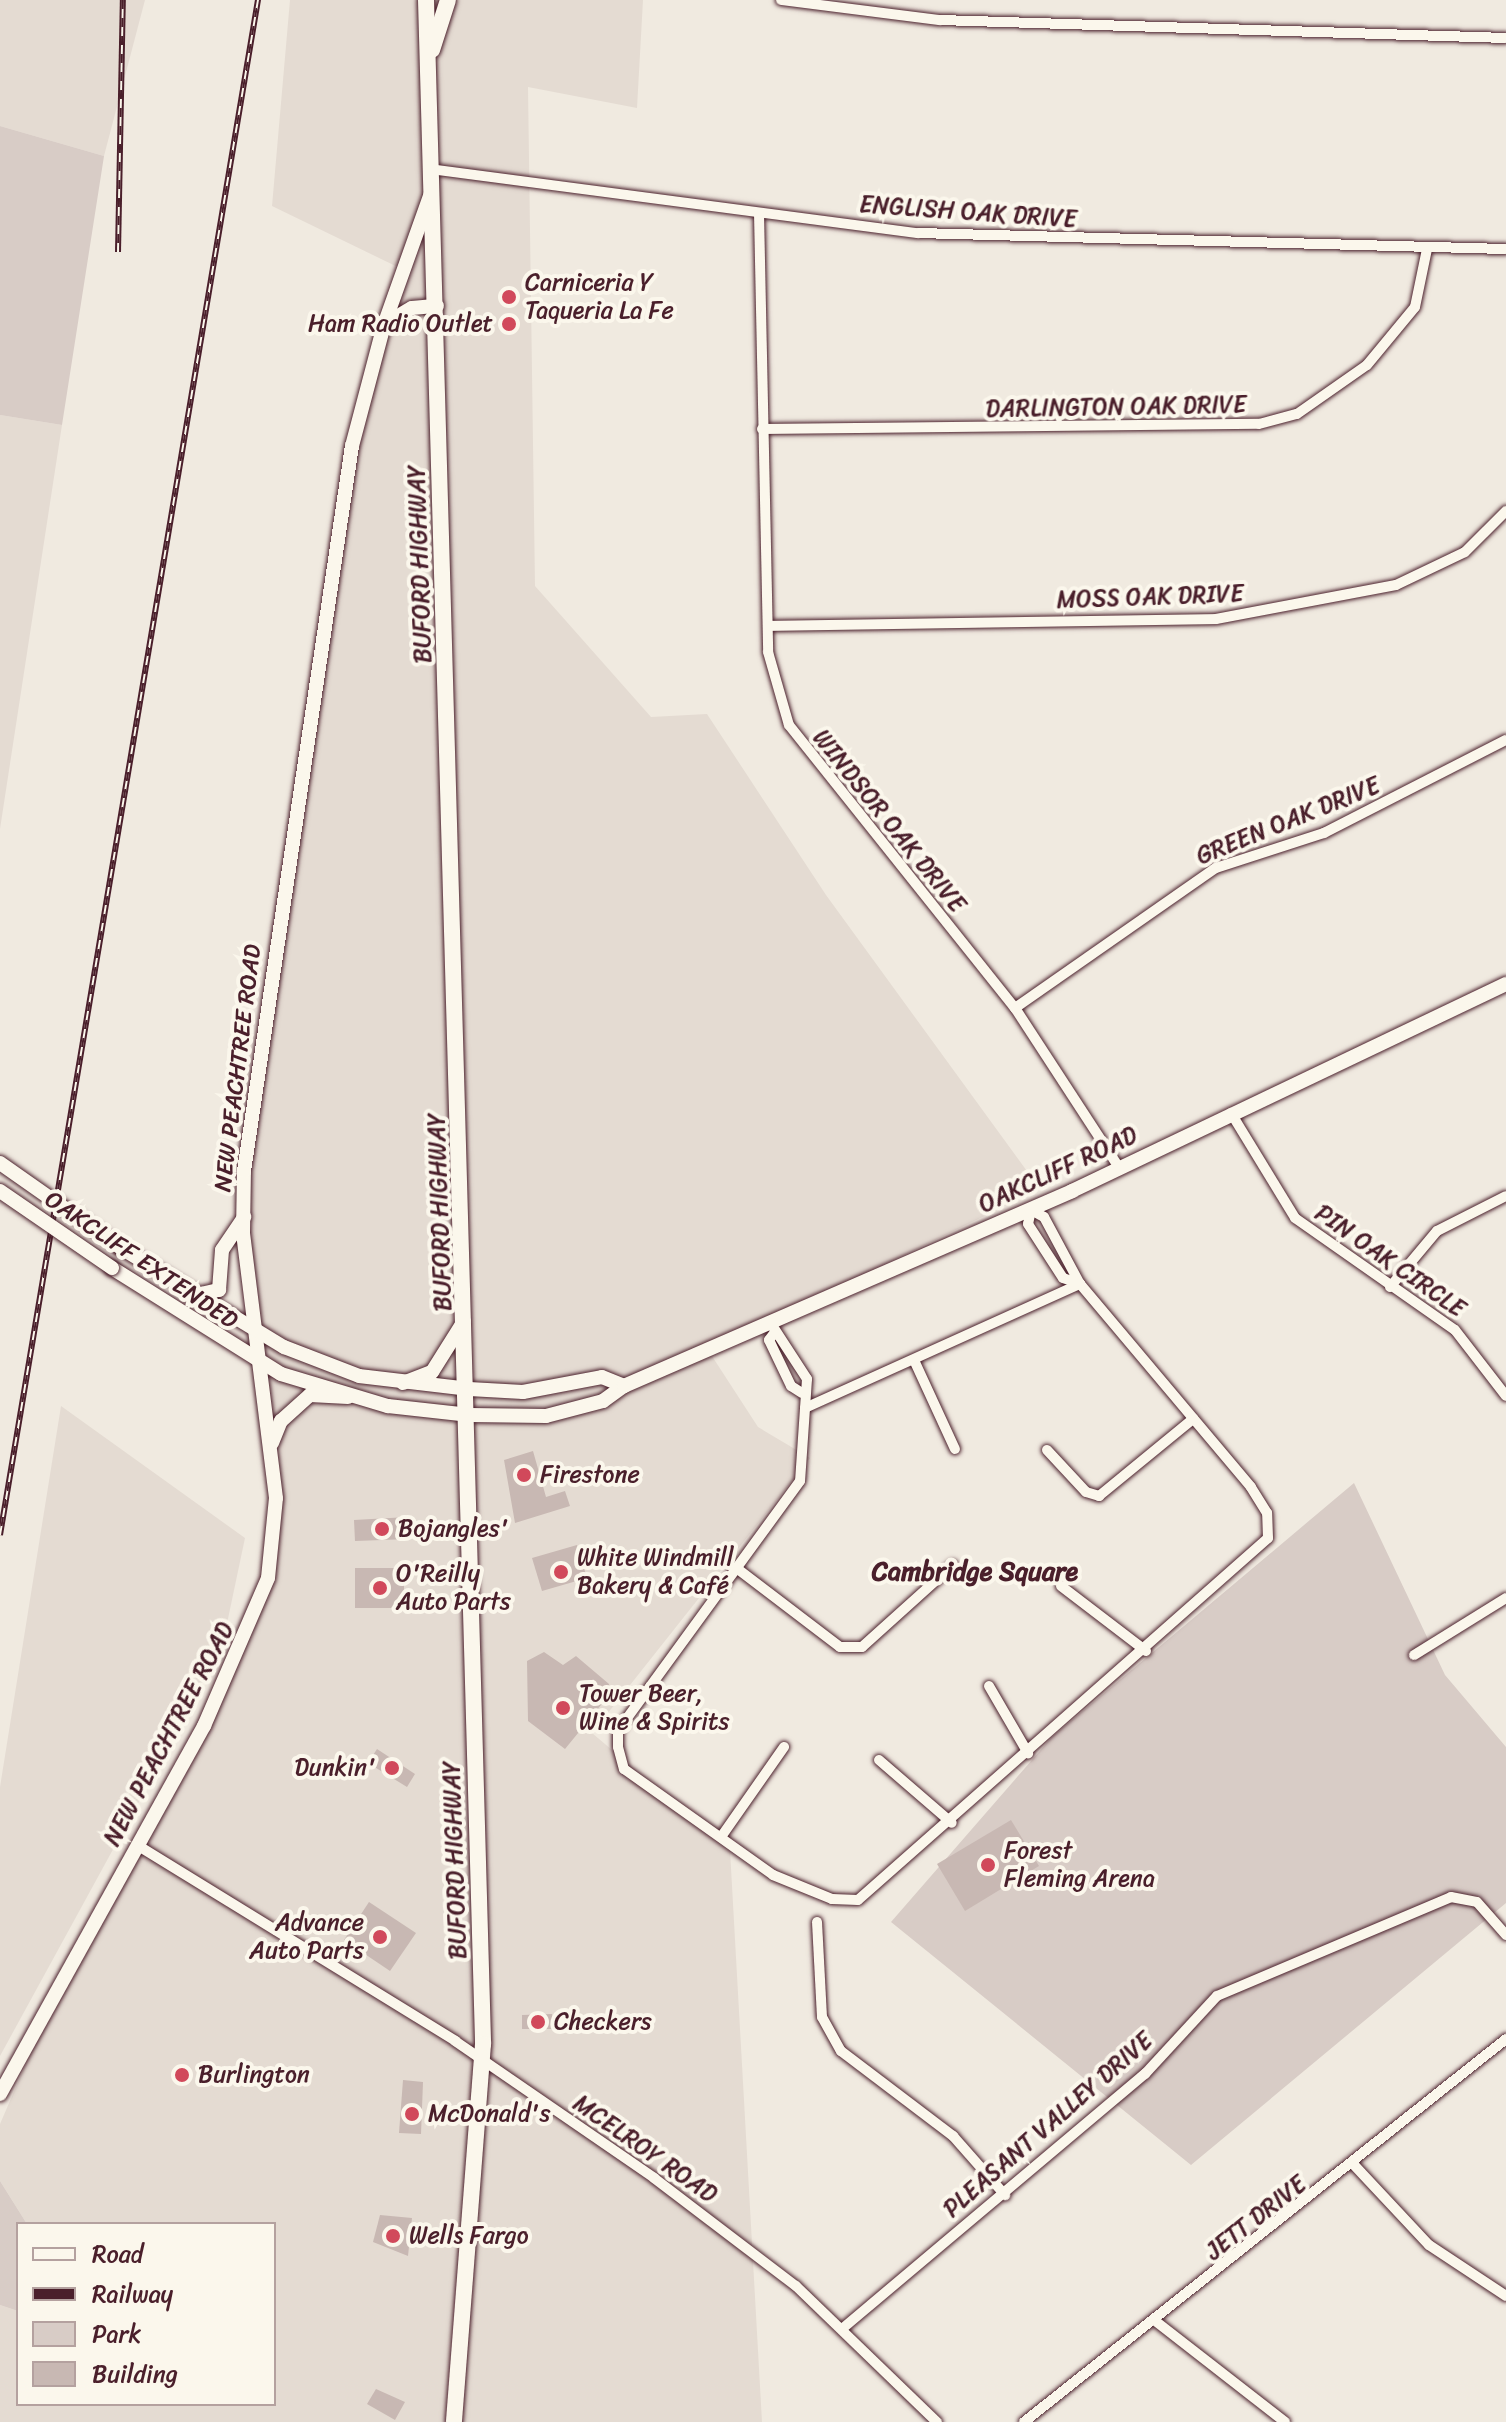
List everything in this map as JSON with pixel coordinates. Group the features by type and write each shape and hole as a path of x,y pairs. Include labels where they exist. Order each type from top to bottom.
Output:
{"main road":[{"name":"BUFORD HIGHWAY","path":"426,0 470,1415 482,2058 454,2422"},
{"path":"427,63 448,0"},
{"name":"NEW PEACHTREE ROAD","path":"0,2094 232,1671 268,1578 276,1498 244,1217 260,1037 352,446 384,325 431,193"},
{"path":"384,325 412,308 437,306"},
{"name":"OAKCLIFF ROAD","path":"260,1362 348,1397 470,1415 546,1416 603,1401 624,1386 772,1327 1031,1210 1506,984"},
{"name":"OAKCLIFF EXTENDED","path":"0,1163 192,1296 257,1333"},
{"name":"OAKCLIFF EXTENDED","path":"0,1191 112,1268 260,1362"},
{"path":"192,1296 219,1290 222,1250 244,1217"},
{"path":"399,1385 432,1372 467,1317"},
{"path":"257,1333 399,1385 523,1392 602,1377 624,1386"},
{"path":"270,1447 296,1404 310,1395 348,1397"}],"street":[{"path":"781,0 940,20 1506,38"},
{"name":"ENGLISH OAK DRIVE","path":"430,169 759,213 1013,239 1506,249"},
{"name":"WINDSOR OAK DRIVE","path":"759,213 768,626 774,684 804,750 1015,1008 1118,1166"},
{"name":"DARLINGTON OAK DRIVE","path":"762,429 1211,428 1272,421 1333,394 1391,340 1415,307 1427,249"},
{"name":"MOSS OAK DRIVE","path":"768,626 1227,618 1396,585 1465,552 1506,511"},
{"name":"GREEN OAK DRIVE","path":"1015,1008 1216,868 1324,833 1506,740"},
{"name":"PIN OAK CIRCLE","path":"1231,1113 1295,1218 1455,1330 1506,1396"},
{"path":"1390,1287 1437,1231 1506,1196"},
{"path":"802,1393 791,1386 769,1340 772,1327 784,1334 807,1379 802,1393 805,1408 800,1481 739,1570 618,1731 624,1769 773,1875 832,1899 858,1900 952,1823 1268,1538 1267,1513 1251,1487 1080,1284 1044,1217 1031,1210 1028,1224 1063,1278 1080,1284"},
{"path":"805,1408 1080,1284"},
{"path":"914,1360 955,1449"},
{"path":"1047,1450 1086,1492 1099,1496 1193,1419"},
{"path":"739,1570 840,1647 862,1647 953,1565"},
{"path":"1061,1586 1146,1651"},
{"path":"1414,1655 1506,1598"},
{"path":"989,1686 1028,1753"},
{"path":"721,1837 784,1747"},
{"path":"879,1760 952,1823"},
{"name":"MCELROY ROAD","path":"137,1845 482,2058 718,2224 843,2328 937,2422"},
{"name":"PLEASANT VALLEY DRIVE","path":"843,2328 1005,2195 1145,2074 1217,1996 1402,1916 1464,1897 1506,1935"},
{"path":"817,1922 822,2017 841,2051 953,2136 1005,2195"},
{"name":"JETT DRIVE","path":"1024,2422 1355,2166 1506,2039"},
{"path":"1355,2166 1429,2245 1506,2296"},
{"path":"1154,2320 1285,2422"}],"shaded area":[{"path":"0,0 145,0 104,156 0,126"},
{"path":"290,0 643,0 637,108 528,87 535,586 651,717 707,714 826,895 1040,1189 708,1350 758,1427 810,1458 592,1733 730,1850 762,2422 0,2422 0,2305 16,2310 16,2406 276,2406 276,2222 26,2222 0,2181 0,2124 41,2029 214,1710 264,1593 279,1480 246,1284 250,1130 353,462 384,329 410,273 272,206"},
{"path":"0,415 62,425 0,829"},
{"path":"61,1406 245,1538 221,1652 0,2056 0,1787"}],"green space":[{"path":"0,126 104,156 62,425 0,415"},
{"path":"1354,1483 1445,1675 1506,1747 1506,1903 1191,2165 891,1922 1052,1737"},
{"path":"0,2181 26,2222 16,2222 16,2310 0,2305"}],"building":[{"name":"Firestone","path":"533,1451 546,1497 565,1491 570,1506 515,1523 504,1460"},
{"name":"Bojangles'","path":"408,1517 409,1539 355,1541 354,1520"},
{"name":"White Windmill Bakery & Café","path":"577,1545 587,1578 542,1591 532,1558"},
{"name":"O'Reilly Auto Parts","path":"355,1568 404,1568 404,1608 355,1608"},
{"name":"Tower Beer, Wine & Spirits","path":"544,1652 563,1665 576,1656 609,1684 610,1694 565,1749 528,1721 527,1661"},
{"name":"Dunkin'","path":"377,1749 415,1774 407,1787 368,1763"},
{"name":"Forest Fleming Arena","path":"1011,1820 1039,1866 965,1911 937,1864"},
{"name":"Advance Auto Parts","path":"369,1902 416,1933 390,1971 344,1940"},
{"name":"Checkers","path":"552,2014 554,2029 522,2029 522,2015"},
{"name":"McDonald's","path":"403,2080 423,2082 421,2134 399,2133"},
{"name":"Wells Fargo","path":"380,2215 412,2218 408,2256 373,2242"},
{"path":"376,2389 405,2402 395,2420 367,2404"}],"railway":[{"path":"118,252 123,0"},
{"path":"0,1535 258,0"}],"place":[{"name":"Carniceria Y Taqueria La Fe","path":"509,297"},
{"name":"Ham Radio Outlet","path":"509,324"},
{"name":"Firestone","path":"524,1475"},
{"name":"Bojangles'","path":"382,1529"},
{"name":"White Windmill Bakery & Café","path":"561,1572"},
{"name":"O'Reilly Auto Parts","path":"380,1588"},
{"name":"Tower Beer, Wine & Spirits","path":"563,1708"},
{"name":"Dunkin'","path":"392,1768"},
{"name":"Forest Fleming Arena","path":"988,1865"},
{"name":"Advance Auto Parts","path":"380,1937"},
{"name":"Checkers","path":"538,2022"},
{"name":"Burlington","path":"182,2075"},
{"name":"McDonald's","path":"412,2114"},
{"name":"Wells Fargo","path":"393,2236"}],"district":[{"name":"Cambridge Square","path":"975,1572"}]}
